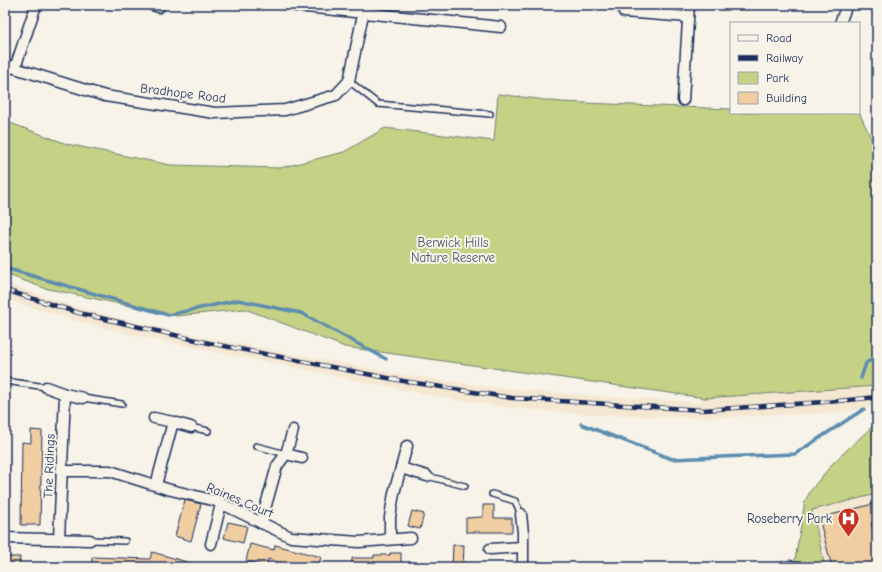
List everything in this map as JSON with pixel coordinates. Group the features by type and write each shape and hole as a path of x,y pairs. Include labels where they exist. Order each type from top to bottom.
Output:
{"street":[{"path":"15,68 36,5"},
{"path":"683,100 689,5"},
{"path":"840,22 847,5"},
{"path":"296,6 365,9 501,27"},
{"name":"Bradhope Road","path":"5,64 105,96 215,113 285,110 336,96 348,81 365,9"},
{"path":"624,12 688,17"},
{"path":"46,387 65,394 83,398"},
{"name":"The Ridings","path":"59,539 65,394"},
{"path":"154,418 191,427"},
{"path":"156,485 173,422"},
{"path":"261,522 277,466 286,454 293,430"},
{"path":"390,539 390,517 394,493 407,446"},
{"path":"286,454 302,458"},
{"path":"401,468 427,476"},
{"name":"Raines Court","path":"61,471 110,471 221,504 291,536 359,542 411,538"},
{"path":"211,544 221,504"},
{"path":"521,514 523,533 523,567"},
{"path":"5,538 90,540"},
{"path":"490,549 522,548"}],"lane":[{"path":"348,81 378,104 490,114"},
{"path":"5,381 46,387"},
{"path":"83,398 122,404"},
{"path":"191,427 208,431"},
{"path":"256,446 286,454"},
{"path":"427,476 465,486"},
{"path":"492,494 515,501 521,514"},
{"path":"90,540 125,541"}],"shaded area":[{"path":"5,283 79,308 175,332 406,375 500,388 582,395 701,402 705,398 877,386 877,406 837,413 694,418 597,415 520,409 457,400 133,335 72,320 5,299"},
{"name":"Roseberry Park","path":"877,494 877,567 825,567 812,510"}],"green space":[{"name":"Berwick Hills Nature Reserve","path":"498,94 561,102 730,109 730,114 860,114 877,151 877,386 705,398 345,347 245,309 177,316 44,288 5,274 5,121 67,144 170,165 280,168 344,152 385,128 494,141"},
{"path":"877,422 877,494 812,510 825,567 794,566 805,501 811,490 833,463"}],"building":[{"path":"31,430 42,431 40,525 21,525 22,442 31,443"},
{"path":"185,500 201,504 191,541 175,536"},
{"name":"Roseberry Park","path":"877,503 877,522 871,523 877,547 877,567 832,567 819,518"},
{"path":"483,505 494,505 494,518 512,518 512,532 466,532 466,518 483,517"},
{"path":"412,511 424,514 420,529 408,526"},
{"path":"228,522 247,526 243,543 224,538"},
{"path":"250,544 274,550 275,545 321,557 318,567 292,567 268,559 266,566 246,561"},
{"path":"453,545 464,545 463,567 452,567"},
{"path":"152,552 194,564 194,567 92,567 92,557 150,559"},
{"path":"390,553 401,553 401,567 352,567 352,558 374,558 374,555 390,555"},
{"path":"5,557 20,557 19,567 5,567"}],"waterway":[{"path":"5,268 168,315 238,300 301,313 386,359"},
{"path":"861,378 866,363 877,356"},
{"path":"581,424 672,459 795,454 864,409"}],"railway":[{"path":"5,290 79,313 209,343 403,381 512,398 703,410 877,397"}],"place":[{"name":"Roseberry Park","path":"848,538"}]}
